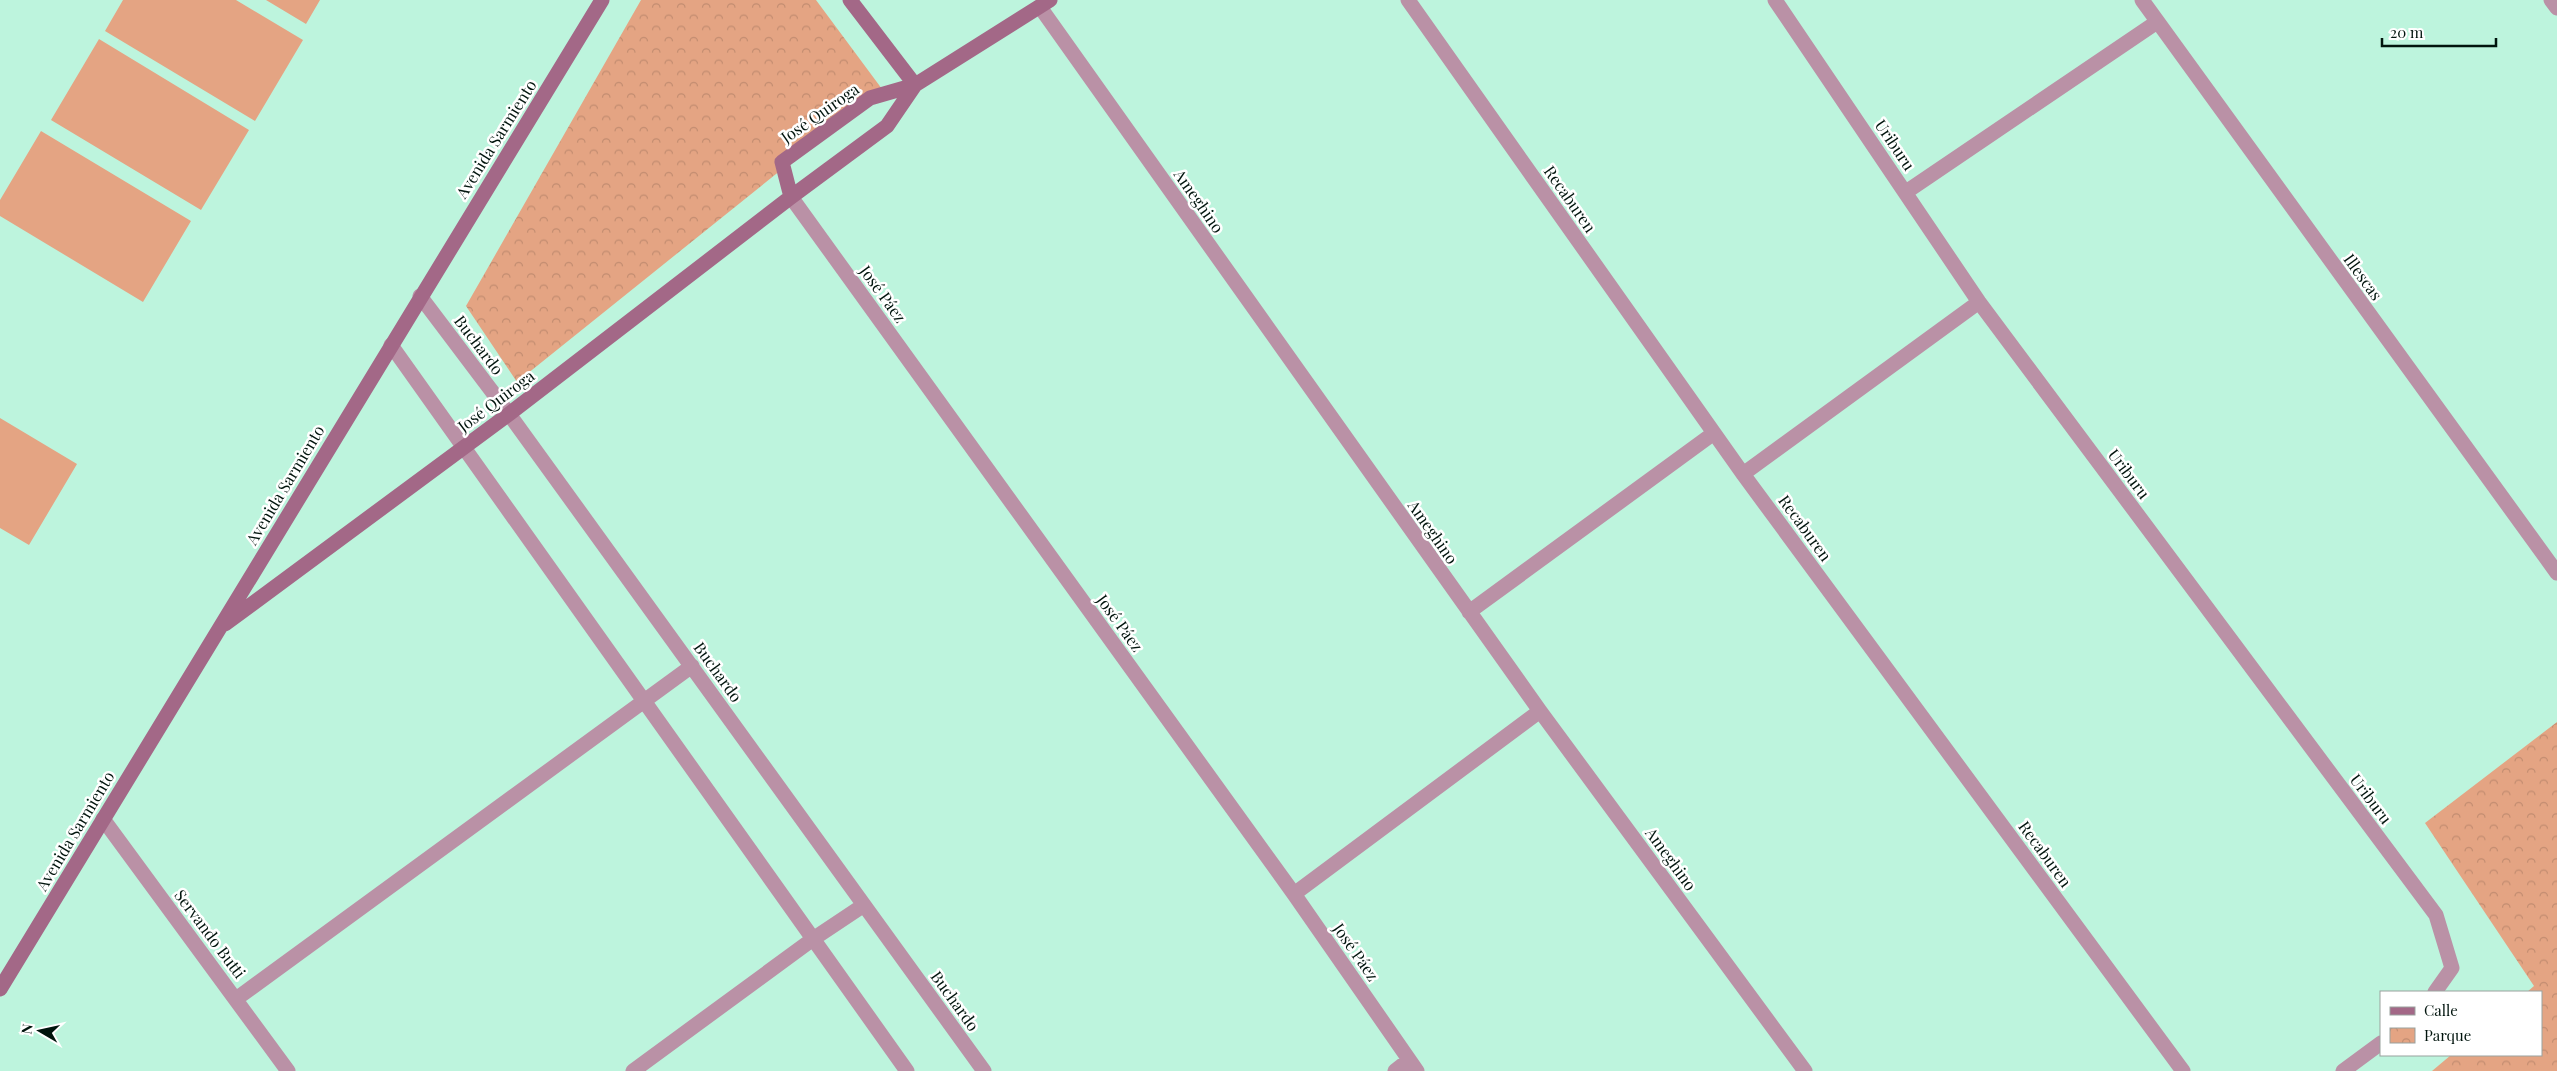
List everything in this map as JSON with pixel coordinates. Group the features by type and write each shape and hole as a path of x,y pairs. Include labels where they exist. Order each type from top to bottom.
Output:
{"street":[{"name":"Avenida Sarmiento","path":"0,989 420,296 602,0"},
{"path":"850,0 915,84"},
{"name":"Recaburen","path":"1408,0 1743,474 2183,1071"},
{"name":"Uriburu","path":"1775,0 1979,302 2436,915 2452,968 2436,991"},
{"name":"Illescas","path":"2142,0 2557,573"},
{"path":"2551,0 2557,8"},
{"name":"José Quiroga","path":"791,197 782,162 870,98 915,84 1045,4"},
{"name":"Ameghino","path":"1045,4 1468,612 1805,1071"},
{"path":"1906,192 2157,22"},
{"name":"José Quiroga","path":"218,628 509,414 791,197 887,126 915,84"},
{"name":"José Páez","path":"791,197 1294,894 1413,1066"},
{"name":"Buchardo","path":"420,296 509,414 984,1071"},
{"path":"1743,474 1979,302"},
{"path":"391,344 907,1071"},
{"path":"1468,612 1714,433"},
{"path":"236,999 692,666"},
{"path":"1294,894 1540,712"},
{"name":"Servando Butti","path":"103,819 288,1071"},
{"path":"633,1071 813,939 864,905"},
{"path":"2343,1071 2380,1044"},
{"path":"1395,1071 1413,1066"}],"green space":[{"path":"123,0 236,0 303,40 255,121 105,31"},
{"path":"266,0 320,0 306,24"},
{"path":"641,0 816,0 882,89 517,382 466,306"},
{"path":"99,39 249,130 201,210 51,120"},
{"path":"41,131 191,221 143,302 0,216 0,200"},
{"path":"0,418 77,464 29,545 0,528"},
{"path":"2557,722 2557,1071 2432,1071 2450,1056 2542,1056 2542,991 2528,991 2534,986 2425,823"}]}
